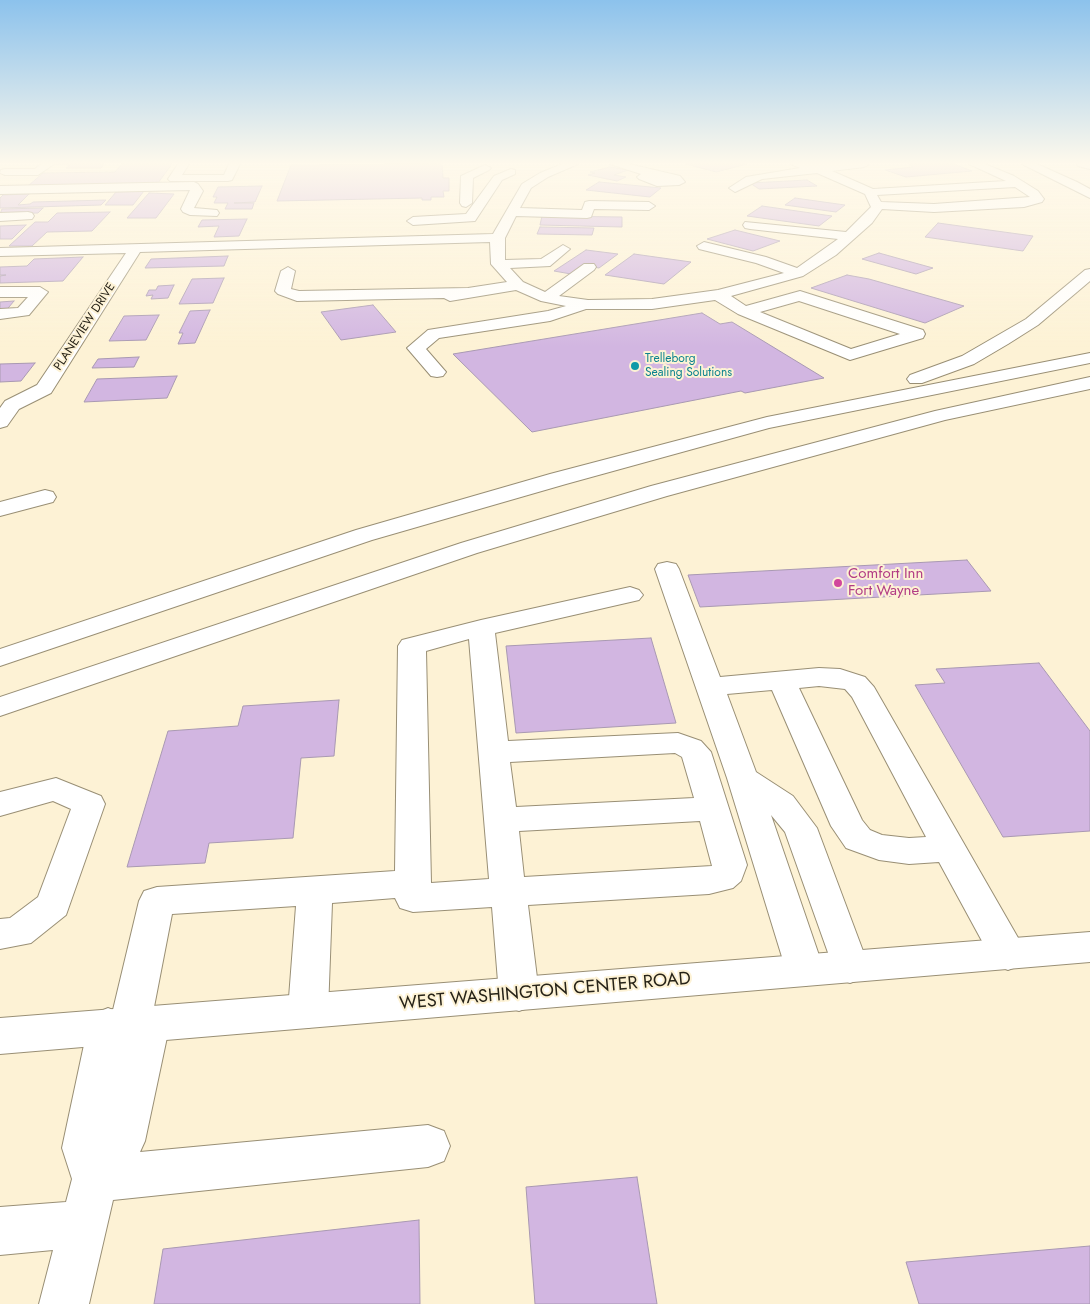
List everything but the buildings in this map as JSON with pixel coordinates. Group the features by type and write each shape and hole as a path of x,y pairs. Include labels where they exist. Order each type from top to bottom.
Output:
{"main road":[{"path":"506,225 498,238 496,248 498,264 518,284 546,298 588,305 652,304 718,295 765,284 798,273 830,252 861,225"},
{"path":"750,225 848,236"},
{"path":"0,252 136,248 285,239 498,238"},
{"path":"704,246 761,260 798,273"},
{"name":"PLANEVIEW DRIVE","path":"1,414 12,405 44,389 136,248"},
{"path":"498,264 545,263 563,249"},
{"path":"546,298 589,268"},
{"path":"288,271 283,291 297,296 469,294"},
{"path":"810,415 968,360 1032,322 1090,272"},
{"path":"423,300 469,294 518,284"},
{"path":"0,292 40,292 23,312 0,314"},
{"path":"718,295 744,312 850,355 917,334 800,296 744,312"},
{"path":"437,372 416,348 434,334 550,316 588,305"},
{"path":"0,326 33,325"},
{"path":"0,658 364,535 558,479 767,423 1090,358"},
{"path":"0,707 469,548 840,441 942,415 1090,383"},
{"path":"840,441 1038,405 1090,398"},
{"path":"0,509 45,497"},
{"path":"667,569 743,778 806,970"},
{"path":"494,752 678,743 696,752 730,865 729,872 721,878 413,898 412,646 481,628 630,595"},
{"path":"481,628 518,994"},
{"path":"711,687 819,678 840,678 854,683 864,693 1008,954"},
{"path":"782,681 848,826 858,839 879,847 909,851 950,848"},
{"path":"743,778 781,804 800,828 850,967"},
{"path":"0,804 56,790 89,804 54,905 18,932 0,934"},
{"path":"501,820 712,809"},
{"path":"64,1304 95,1179 123,1141 129,1024 157,901 315,891 413,882"},
{"path":"308,1010 315,891"},
{"name":"WEST WASHINGTON CENTER ROAD","path":"0,1036 1090,946"},
{"path":"95,1179 428,1146"},
{"path":"0,1232 85,1224"}],"place":[{"name":"Trelleborg Sealing Solutions","path":"635,366"},
{"name":"Comfort Inn Fort Wayne","path":"838,583"}]}
